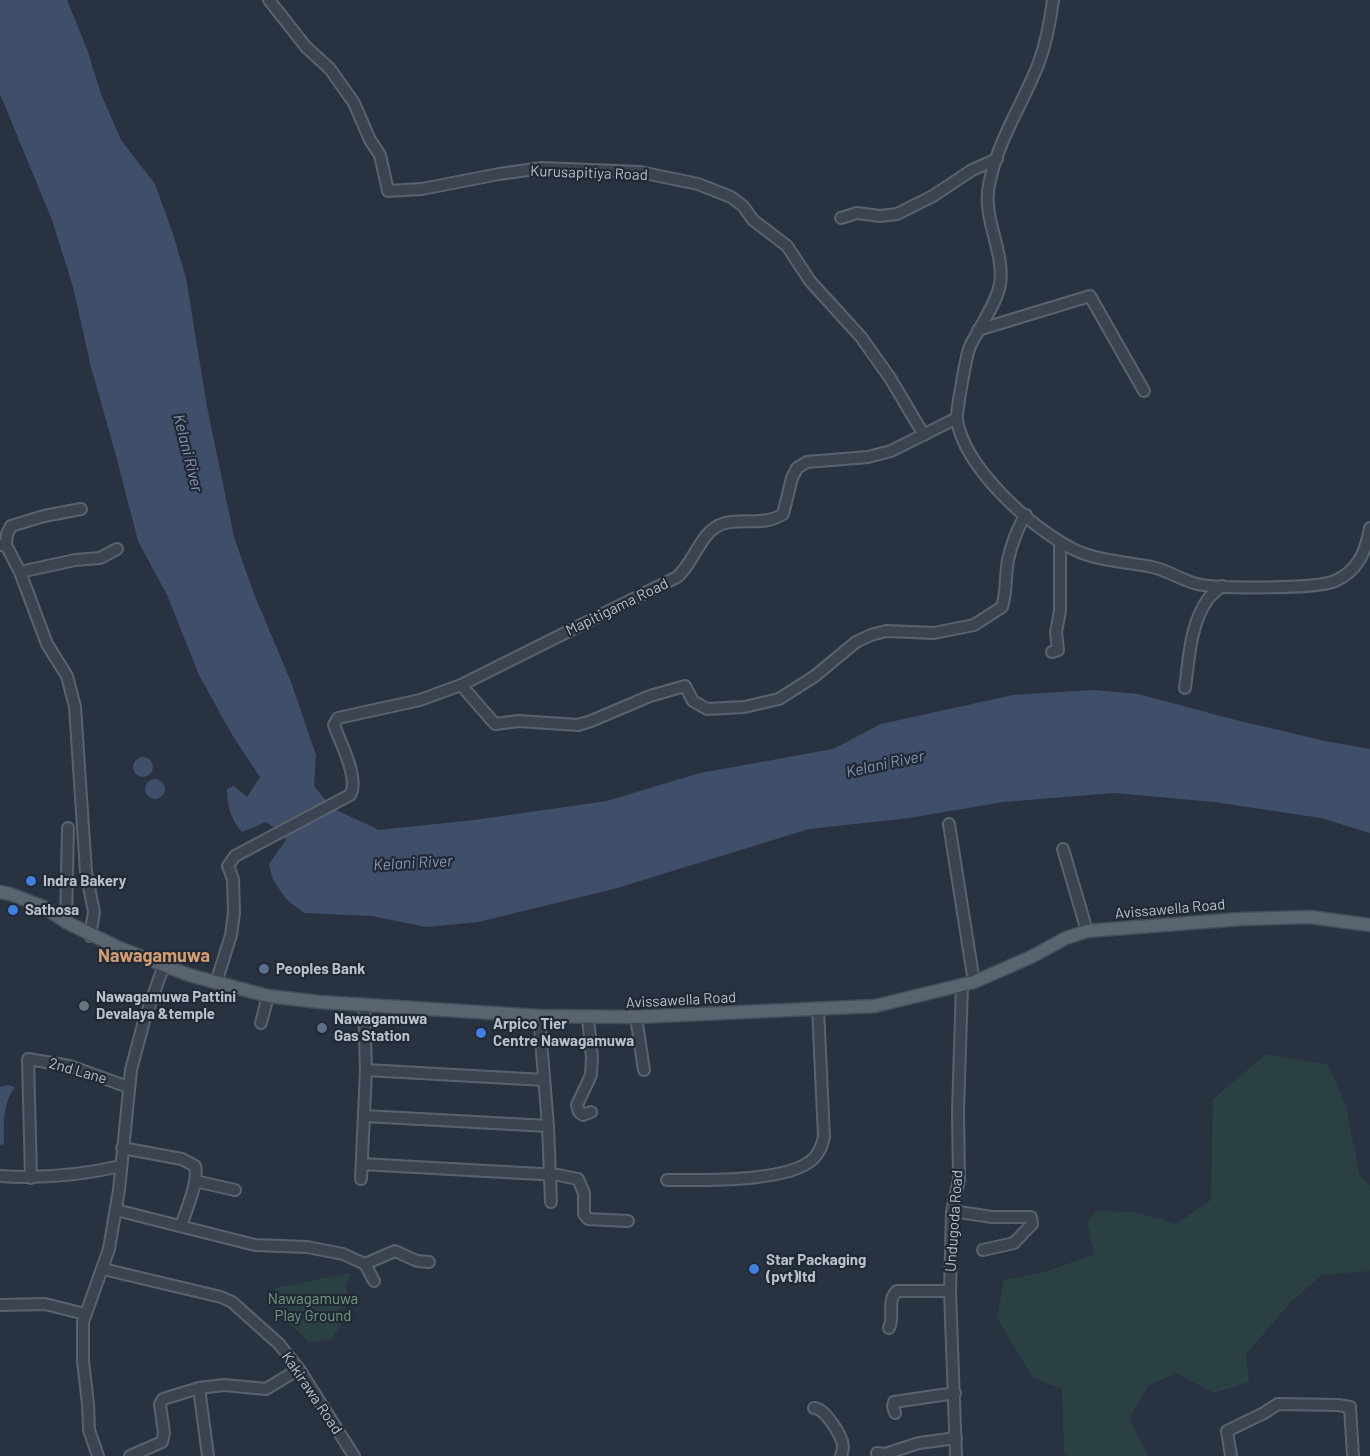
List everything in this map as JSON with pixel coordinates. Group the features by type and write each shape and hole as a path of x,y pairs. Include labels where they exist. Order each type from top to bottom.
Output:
{"main road":[{"name":"Avissawella Road","path":"0,892 44,907 90,936 216,983 268,996 320,1002 588,1018 875,1006 968,983 1031,957 1066,938 1087,931 1241,919 1311,917 1370,925"}],"street":[{"name":"Kurusapitiya Road","path":"269,0 306,47 330,69 354,103 370,140 380,155 388,191 422,189 543,168 640,172 698,184 731,197 753,220 787,246 810,281 861,337 890,378 924,435"},
{"path":"1053,0 1049,31 1038,66 1011,118 989,184 987,207 999,264 1000,283 995,301 969,349 957,418 966,446 976,464 990,482 1060,542 1097,558 1155,568 1197,584 1308,586 1335,581 1355,568 1367,546 1370,528"},
{"path":"841,218 857,213 880,216 897,214 933,196 972,170 997,159"},
{"path":"978,330 1090,296 1144,391"},
{"name":"Mapitigama Road","path":"216,983 231,935 234,914 233,879 228,866 235,856 350,795 352,791 354,780 334,725 338,718 420,700 461,685 677,578 686,570 705,537 722,524 775,520 783,514 792,478 797,468 807,462 868,457 891,451 957,418"},
{"path":"81,509 44,516 11,526 3,545 20,572 47,644 67,675 75,707 86,872 94,912 90,936"},
{"path":"461,685 495,724 519,721 578,724 591,721 650,696 686,686 693,701 707,709 744,707 779,699 814,676 856,642 871,635 886,631 934,633 974,625 1002,607 1008,558 1026,515"},
{"path":"1052,652 1058,650 1056,632 1060,611 1060,542"},
{"path":"20,572 75,560 100,558 117,549"},
{"path":"1185,688 1192,638 1200,613 1208,598 1222,586"},
{"name":"Undugoda Road","path":"948,824 968,983 958,1112 958,1179 952,1211 950,1291 956,1456"},
{"path":"66,922 68,828"},
{"path":"1063,849 1087,931"},
{"path":"98,1456 88,1430 83,1322 103,1269 116,1210 128,1087 141,1029 165,965"},
{"path":"261,1023 268,996"},
{"path":"361,1179 366,1070 364,1005"},
{"path":"667,1180 718,1181 771,1175 803,1166 813,1159 820,1151 824,1137 818,1008"},
{"path":"539,1016 548,1126 551,1202"},
{"path":"636,1017 644,1070"},
{"path":"588,1018 592,1057 591,1075 577,1105 579,1112 583,1115 591,1112"},
{"name":"2nd Lane","path":"31,1178 28,1059 70,1066 128,1087"},
{"path":"366,1070 544,1080"},
{"path":"588,1081 591,1096"},
{"path":"365,1116 548,1126"},
{"path":"122,1148 182,1159 195,1166 197,1172 195,1182 181,1226"},
{"path":"362,1164 550,1175 578,1179 584,1193 584,1214 588,1219 628,1221"},
{"path":"0,1176 31,1178 93,1173 121,1166"},
{"path":"195,1182 235,1190"},
{"path":"116,1210 255,1245 307,1246 343,1254 365,1264 374,1281"},
{"path":"952,1211 992,1217 1031,1217 1032,1224 1014,1243 983,1250"},
{"path":"365,1264 395,1251 417,1261 429,1262"},
{"name":"Kakirawa Road","path":"103,1269 210,1294 232,1302 279,1344 299,1369 354,1456"},
{"path":"889,1328 893,1321 891,1305 893,1295 897,1291 950,1291"},
{"path":"0,1305 45,1304 85,1314"},
{"path":"130,1456 162,1442 164,1433 160,1404 163,1399 199,1388 224,1385 266,1389 299,1369"},
{"path":"199,1388 208,1456"},
{"path":"895,1413 892,1406 894,1402 955,1393"},
{"path":"1231,1456 1227,1431 1278,1404 1350,1407 1353,1456"},
{"path":"814,1408 819,1408 826,1413 843,1444 841,1456"},
{"path":"877,1454 885,1454 919,1443 956,1438"}],"green space":[{"path":"1266,1054 1328,1065 1346,1106 1359,1174 1370,1186 1370,1271 1322,1275 1290,1303 1246,1354 1249,1382 1214,1393 1176,1373 1148,1386 1129,1419 1148,1456 1067,1456 1064,1453 1062,1389 1033,1378 997,1318 1004,1280 1045,1272 1095,1254 1087,1222 1097,1211 1134,1212 1176,1224 1211,1200 1213,1099"},
{"name":"Nawagamuwa Play Ground","path":"351,1273 346,1286 348,1294 341,1307 343,1321 331,1340 309,1343 280,1316 275,1288"}],"water":[{"name":"Kelani River","path":"0,0 67,0 87,49 101,94 121,140 155,184 186,278 207,407 234,537 254,594 291,682 316,755 314,786 332,808 379,830 474,820 607,801 700,773 833,749 881,724 1013,695 1093,690 1138,694 1232,719 1370,749 1370,833 1321,818 1214,802 1114,793 1003,802 909,818 809,829 614,889 478,922 426,927 372,916 304,913 286,899 273,880 269,864 286,840 281,832 266,822 242,832 232,818 227,789 234,786 247,797 260,777 231,733 199,675 167,595 138,541 91,367 73,287 52,220 0,94"},
{"path":"139,757 147,757 153,763 153,771 147,777 139,777 133,771 133,763"},
{"path":"151,779 159,779 165,785 165,793 159,799 151,799 145,793 145,785"},
{"path":"8,1085 15,1087 6,1107 4,1144 0,1145 0,1087"}],"place":[{"name":"Indra Bakery","path":"31,881"},
{"name":"Sathosa","path":"13,910"},
{"name":"Peoples Bank","path":"264,969"},
{"name":"Nawagamuwa Pattini Devalaya &temple","path":"84,1006"},
{"name":"Nawagamuwa Gas Station","path":"322,1028"},
{"name":"Arpico Tier Centre Nawagamuwa","path":"481,1033"},
{"name":"Star Packaging (pvt)ltd","path":"754,1269"}],"district":[{"name":"Nawagamuwa","path":"154,956"}]}
